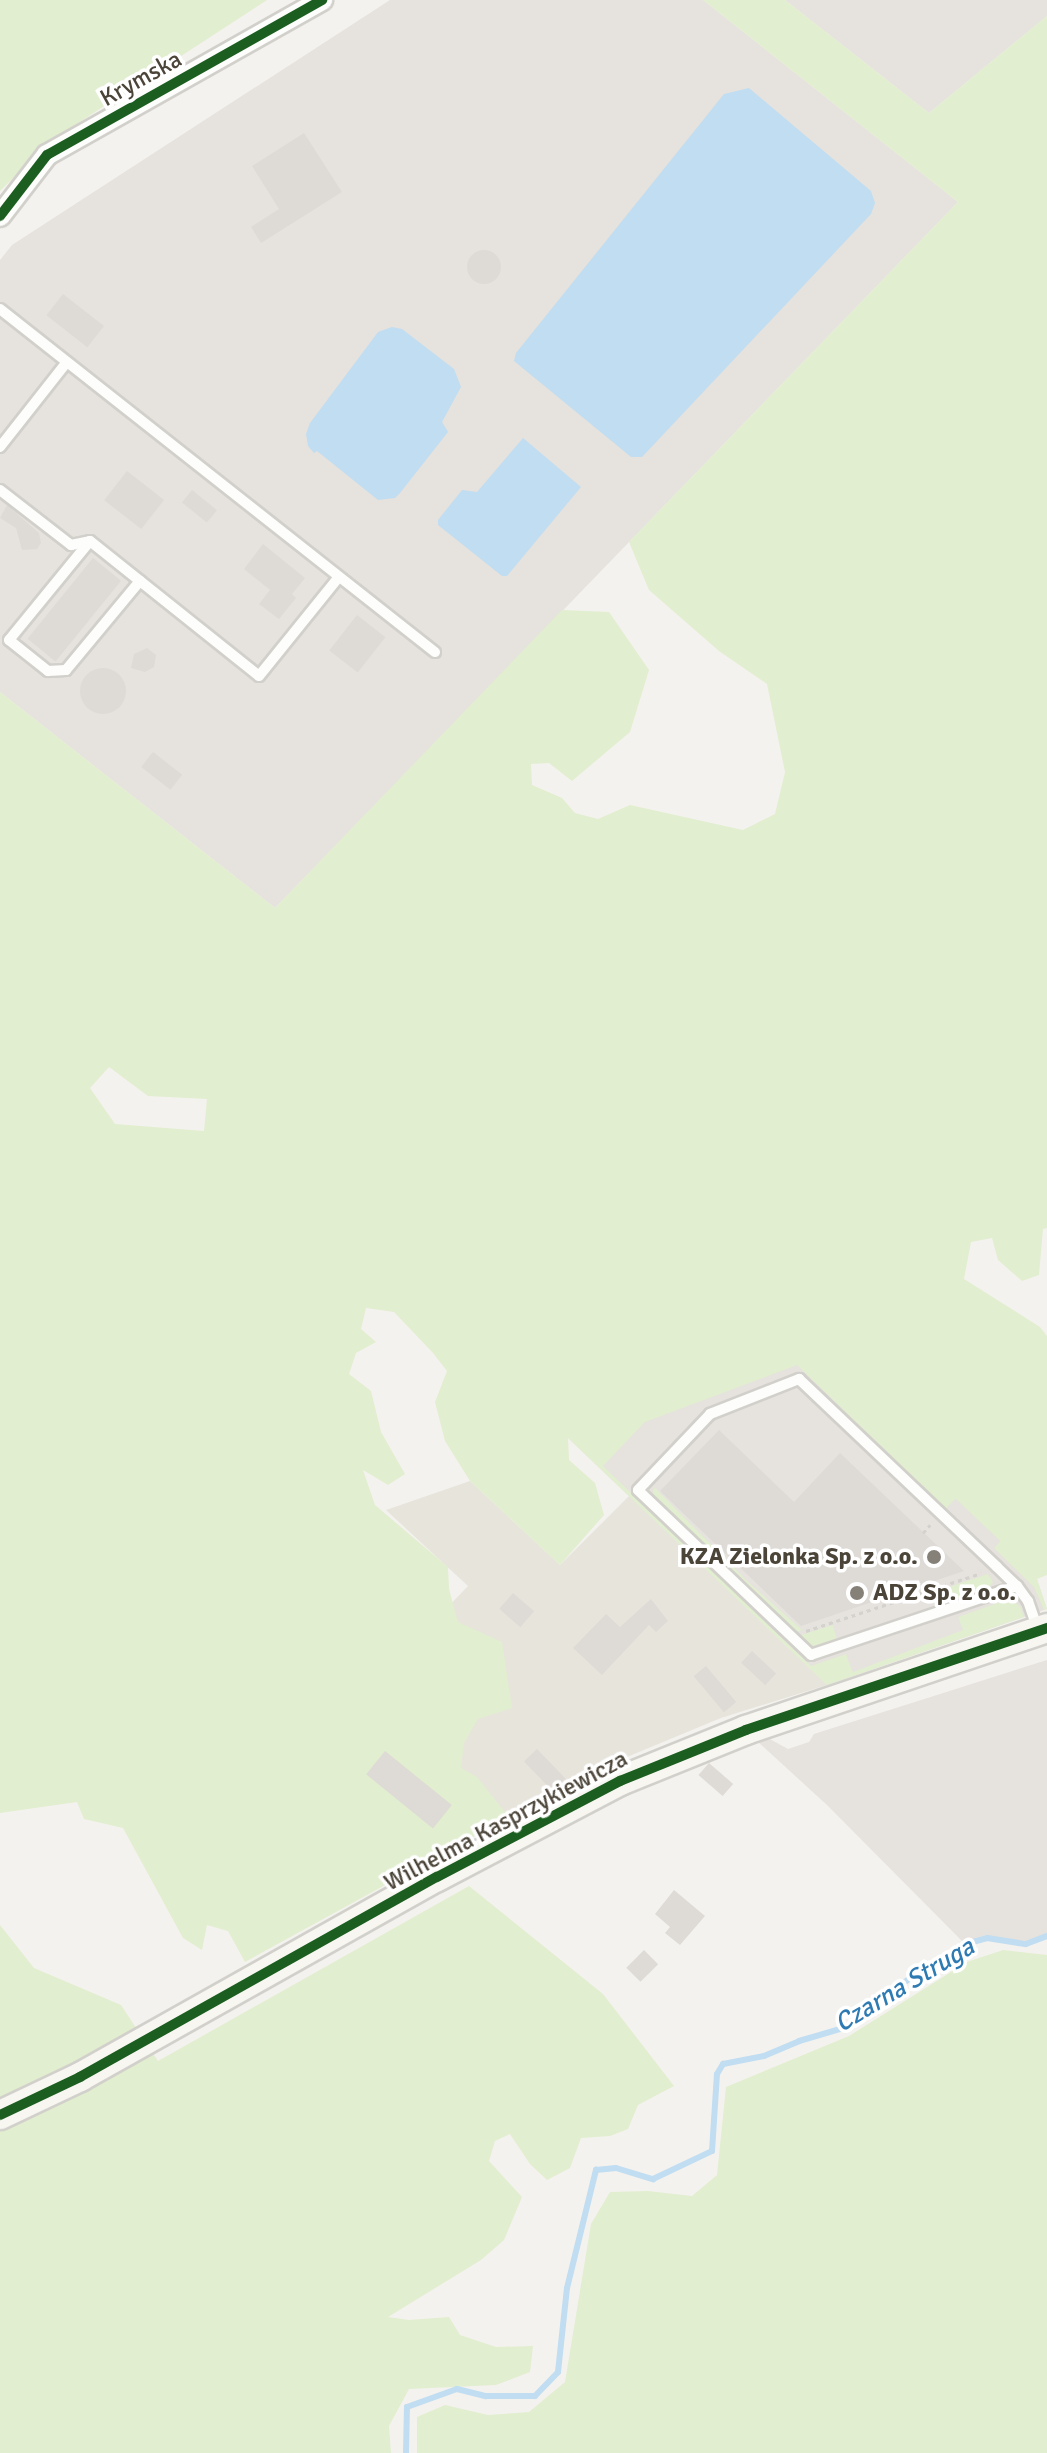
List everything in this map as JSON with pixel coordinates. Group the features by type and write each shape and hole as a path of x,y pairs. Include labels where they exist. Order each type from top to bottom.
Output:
{"street":[{"name":"Krymska","path":"0,216 47,155 322,0"},
{"name":"Wilhelma Kasprzykiewicza","path":"6,2112 80,2077 437,1877 620,1781 746,1730 1043,1630"}],"lane":[{"path":"0,309 435,652"},
{"path":"0,447 67,362"},
{"path":"0,490 71,545 90,541"},
{"path":"90,541 259,676 339,577"},
{"path":"90,541 9,640 48,671 66,670 140,581"},
{"path":"1017,1586 811,1655 638,1490 710,1414 799,1379 1017,1586 1043,1630"}],"path":[{"path":"791,1636 997,1567"}],"shaded area":[{"path":"390,0 703,0 958,202 275,908 0,692 0,260 12,245"},
{"path":"785,0 1047,0 1047,16 929,113"},
{"path":"271,494 298,514 290,526 263,505"},
{"path":"796,1348 1015,1515 1047,1609 827,1685 567,1437"},
{"path":"860,1450 933,1520 923,1530 850,1460"},
{"path":"470,1481 560,1565 629,1496 827,1685 721,1718 586,1774 450,1850 270,1704 417,1639 468,1586 386,1510"},
{"path":"955,1499 1000,1541 991,1551 946,1509"},
{"path":"937,1524 978,1564 968,1574 927,1534"},
{"path":"949,1587 953,1600 836,1636 832,1623"},
{"path":"958,1617 963,1630 853,1672 848,1659"},
{"path":"1047,1660 1047,1936 1033,1944 987,1938 965,1944 827,1805 757,1741 768,1738 788,1749 809,1742 814,1734"}],"green space":[{"path":"0,0 267,0 52,140 0,191"},
{"path":"703,0 785,0 929,113 1047,16 1047,1228 1043,1229 1039,1275 1022,1281 998,1260 992,1238 971,1242 964,1279 1040,1327 1047,1336 1047,1575 1037,1579 1047,1609 1044,1610 1034,1587 994,1548 1000,1541 956,1499 946,1509 797,1365 645,1422 603,1466 811,1666 846,1654 851,1667 962,1630 958,1617 1009,1599 1020,1606 1024,1617 827,1685 568,1438 569,1460 595,1483 604,1515 560,1565 470,1481 445,1441 435,1402 447,1371 394,1312 366,1308 361,1329 376,1342 356,1353 349,1374 371,1391 381,1432 405,1474 388,1485 363,1470 375,1505 448,1567 449,1589 458,1622 502,1642 512,1708 478,1719 464,1743 461,1768 477,1777 509,1817 245,1962 228,1931 207,1925 202,1950 183,1938 123,1828 84,1819 77,1802 0,1813 0,692 275,908 562,610 609,612 649,670 630,732 572,781 549,763 531,764 532,785 562,798 575,813 598,819 630,805 743,830 775,814 785,772 767,684 719,651 649,590 629,542 958,202","holes":["109,1067 148,1096 207,1099 204,1131 115,1124 90,1088"]},
{"path":"654,1487 747,1581 802,1630 794,1633 652,1497"},
{"path":"988,1574 993,1582 987,1590 953,1600 949,1587"},
{"path":"833,1625 837,1639 816,1646 809,1646 798,1636"},
{"path":"469,1886 603,1994 674,2086 638,2105 628,2129 610,2136 581,2138 570,2168 547,2180 530,2164 510,2134 495,2141 489,2161 522,2197 504,2240 481,2260 388,2317 409,2320 449,2317 460,2335 496,2347 533,2346 530,2372 496,2385 409,2389 389,2426 391,2453 0,2453 0,1925 34,1968 121,2005 158,2061"},
{"path":"1003,1950 1047,1955 1047,2453 417,2453 417,2417 445,2405 488,2415 529,2412 565,2382 591,2224 610,2192 648,2191 692,2196 717,2175 726,2087 849,2036 967,1962"}],"water":[{"path":"749,88 871,191 875,203 871,214 642,457 631,457 514,361 516,353 724,94"},
{"path":"392,327 402,329 454,369 461,387 442,422 448,432 395,498 378,500 317,451 314,453 308,446 306,434 310,423 378,332"},
{"path":"523,438 581,487 507,576 502,576 438,525 438,520 462,490 477,492"}],"building":[{"path":"304,133 342,192 261,243 251,227 279,209 252,166"},
{"path":"484,250 496,255 501,267 496,279 484,284 472,279 467,267 472,255"},
{"path":"63,294 104,326 87,347 46,315"},
{"path":"127,471 164,500 141,529 104,500"},
{"path":"192,490 217,510 207,523 182,502"},
{"path":"7,505 39,533 41,543 37,549 22,550 16,528 0,518"},
{"path":"263,544 305,578 292,594 296,598 279,619 259,604 270,590 244,569"},
{"path":"93,558 121,581 56,661 28,639"},
{"path":"357,615 385,637 358,673 329,650"},
{"path":"147,648 156,655 154,667 145,672 131,668 134,654"},
{"path":"103,668 119,675 126,691 119,707 103,714 87,707 80,691 87,675"},
{"path":"153,752 182,775 170,790 141,767"},
{"path":"719,1430 794,1502 840,1453 964,1571 801,1626 660,1491"},
{"path":"513,1593 534,1611 520,1627 499,1609"},
{"path":"651,1599 668,1621 656,1632 649,1625 602,1675 573,1648 606,1614 620,1627"},
{"path":"752,1651 776,1674 765,1685 741,1663"},
{"path":"706,1666 736,1702 724,1712 694,1676"},
{"path":"537,1749 567,1780 554,1792 524,1762"},
{"path":"385,1751 452,1805 433,1828 366,1774"},
{"path":"709,1763 733,1784 723,1796 699,1775"},
{"path":"674,1890 705,1916 680,1945 665,1933 670,1927 655,1914"},
{"path":"644,1950 658,1964 640,1982 626,1968"}],"waterway":[{"name":"Czarna Struga","path":"406,2453 407,2407 457,2389 486,2396 535,2396 558,2372 567,2288 596,2170 616,2168 653,2179 712,2151 717,2074 723,2064 764,2056 799,2041 847,2027 914,1975 965,1944 987,1938 1026,1944 1047,1936"}],"cycle path":[{"path":"0,216 47,155 322,0"},
{"path":"0,2115 80,2077 437,1877 620,1781 746,1730 1047,1628"}],"place":[{"name":"KZA Zielonka Sp. z o.o.","path":"934,1557"},
{"name":"ADZ Sp. z o.o.","path":"857,1593"}]}
